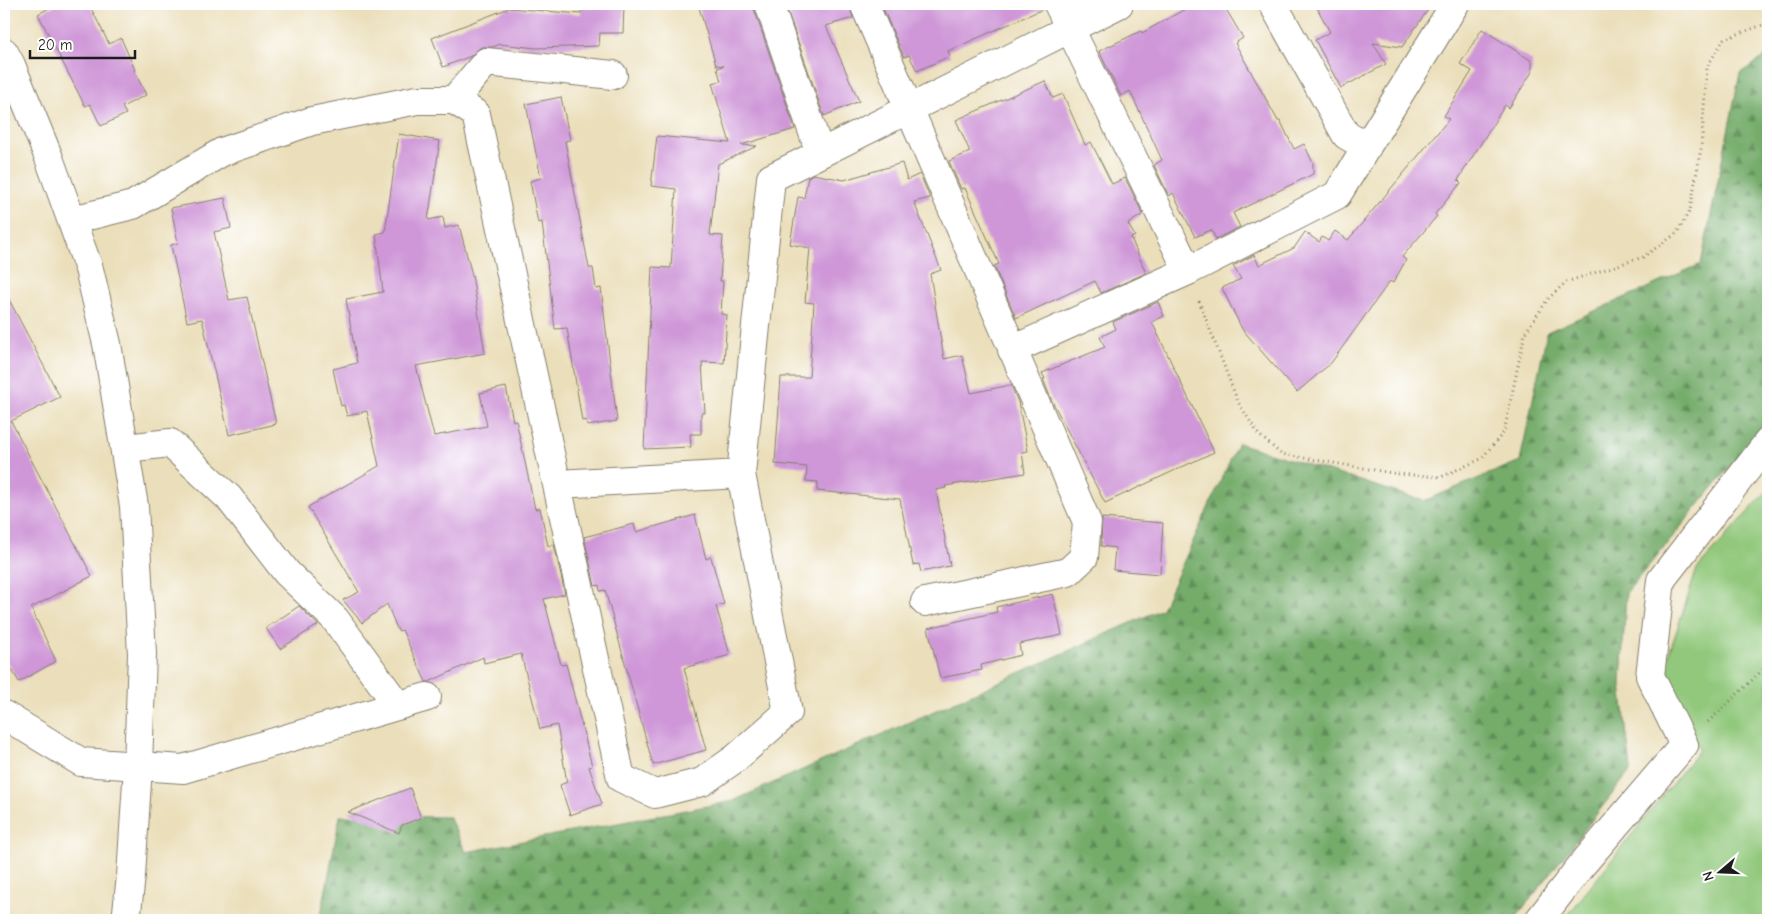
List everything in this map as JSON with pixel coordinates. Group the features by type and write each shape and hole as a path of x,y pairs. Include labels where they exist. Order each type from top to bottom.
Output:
{"street":[{"path":"769,4 820,153"},
{"path":"864,4 1087,522 1084,557 1068,572 925,602"},
{"path":"1058,4 1188,271"},
{"path":"72,220 133,205 222,152 312,121 417,100 454,100 476,114 620,778 655,794 702,782 736,758 788,712 741,474 771,178 1119,4"},
{"path":"1273,4 1346,135 1366,147"},
{"path":"1012,350 1188,271 1338,195 1455,4"},
{"path":"4,52 50,158 89,269 107,344 126,448 134,506 142,654 138,766 131,876 126,920"},
{"path":"454,100 486,62 614,75"},
{"path":"1539,920 1580,867 1684,744 1650,676 1661,580 1768,442"},
{"path":"126,448 170,443 228,498 287,573 335,619 398,706"},
{"path":"557,484 741,474"},
{"path":"4,715 81,762 183,769 427,697"}],"path":[{"path":"1188,271 1238,402 1258,434 1281,454 1398,474 1441,477 1481,459 1504,432 1525,333 1548,299 1566,282 1643,257 1677,233 1690,210 1701,149 1708,67 1724,39 1768,23"},
{"path":"1684,744 1768,665"}],"green space":[{"path":"1768,55 1768,421 1626,593 1621,684 1631,770 1514,920 320,920 340,816 449,817 466,852 733,801 1162,609 1238,443 1424,501 1520,461 1547,332 1701,264 1740,73"},
{"path":"1768,490 1768,920 1564,920 1699,750 1665,666 1697,569"}],"building":[{"path":"57,4 89,4 109,44 121,38 146,95 122,107 126,114 101,126 90,104 85,106 38,14"},
{"path":"581,4 624,4 623,33 600,33 599,46 536,48 500,44 493,47 481,47 471,56 443,67 432,38 509,8 581,14"},
{"path":"698,4 754,4 754,9 795,129 741,145 757,146 718,164 710,235 723,236 720,281 723,281 721,314 727,315 724,363 702,362 705,413 701,413 701,434 690,434 691,447 644,449 652,267 671,268 676,189 651,186 657,136 730,143 712,83 721,81 717,68 724,66 716,65"},
{"path":"785,4 849,4 853,18 826,26 859,101 824,116"},
{"path":"881,4 1043,4 1043,9 948,51 950,56 917,71 909,55 904,57"},
{"path":"1194,4 1223,4 1243,38 1235,43 1278,121 1280,120 1294,149 1304,144 1313,163 1313,174 1233,213 1240,227 1216,239 1211,230 1195,237 1173,193 1169,196 1154,165 1162,160 1130,91 1121,96 1099,51 1141,31 1142,33"},
{"path":"1315,4 1432,4 1402,47 1373,43 1386,64 1341,88 1315,40 1330,32"},
{"path":"1482,29 1532,61 1532,72 1509,108 1505,105 1458,180 1461,183 1435,214 1437,216 1402,257 1406,260 1393,283 1390,281 1331,363 1297,392 1242,329 1222,288 1241,279 1233,266 1254,255 1259,265 1294,248 1305,232 1319,242 1322,237 1328,241 1335,231 1348,240 1449,119 1444,116 1472,71 1460,64"},
{"path":"1045,81 1053,98 1063,94 1085,145 1091,142 1112,184 1125,178 1143,214 1128,224 1135,236 1131,238 1146,273 1101,293 1095,281 1016,318 994,266 999,264 965,188 961,189 949,161 970,152 956,120"},
{"path":"561,97 570,140 565,141 589,268 593,268 596,289 601,288 617,421 587,426 586,420 582,421 567,328 555,329 542,222 538,223 530,181 541,178 526,104"},
{"path":"399,134 440,141 428,220 443,217 445,228 459,225 472,275 485,353 416,366 434,436 487,426 480,393 506,387 513,421 516,420 535,509 540,508 548,546 554,544 565,594 544,599 561,665 566,664 592,766 589,767 602,804 570,815 560,785 567,782 557,725 540,729 521,654 484,663 483,657 426,682 402,630 398,631 387,604 362,623 343,600 359,592 308,507 379,466 367,411 347,416 344,405 341,406 333,369 357,363 346,299 383,292 376,234 385,232"},
{"path":"902,163 907,180 920,174 930,198 914,202 941,270 930,274 944,359 962,355 971,393 1011,385 1018,402 1028,451 1022,452 1025,473 945,486 946,488 936,490 950,566 921,572 919,564 913,565 900,499 817,491 818,482 806,481 807,467 775,464 781,377 809,377 814,303 805,302 810,248 790,244 798,197 804,198 808,177 813,174 844,180"},
{"path":"225,198 231,228 214,232 229,300 247,297 276,424 229,435 202,319 187,322 171,245 178,243 171,208"},
{"path":"4,290 60,397 11,421 92,576 31,608 56,661 19,682 4,656"},
{"path":"1158,302 1164,316 1152,322 1214,452 1105,503 1051,399 1042,373 1105,347 1100,337 1116,329 1113,322"},
{"path":"695,515 706,559 711,557 724,604 716,606 730,655 684,668 706,750 653,765 605,590 600,591 599,585 595,586 584,537 634,524 636,532"},
{"path":"1102,518 1163,523 1160,574 1113,570 1115,548 1101,546"},
{"path":"1053,594 1062,635 1019,644 1021,655 981,665 982,670 940,678 928,628 997,612 996,607"},
{"path":"299,606 318,625 280,649 266,628"},
{"path":"410,788 421,818 402,825 399,833 348,812"}]}
